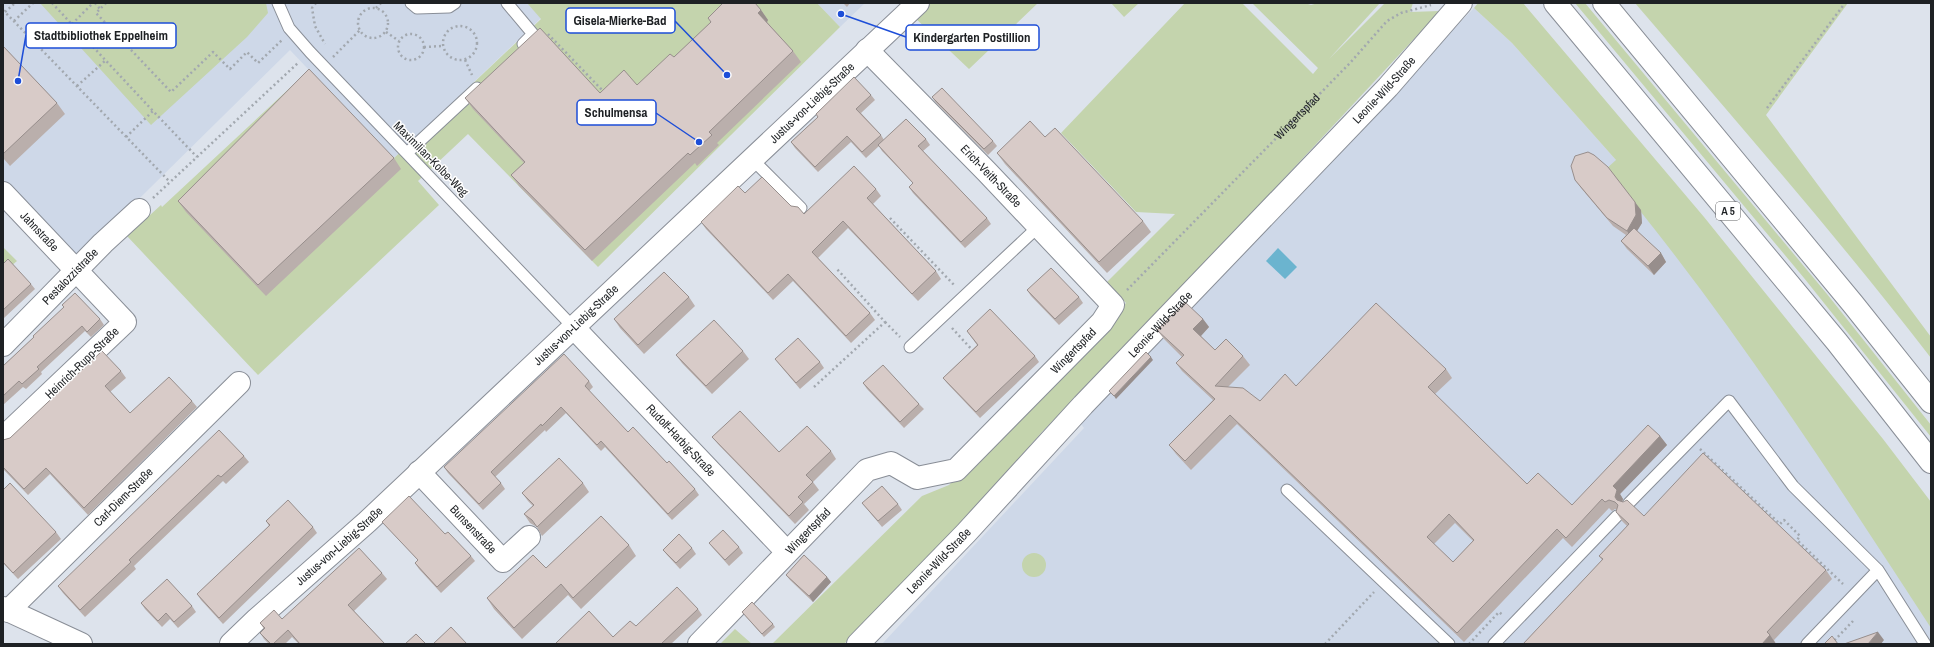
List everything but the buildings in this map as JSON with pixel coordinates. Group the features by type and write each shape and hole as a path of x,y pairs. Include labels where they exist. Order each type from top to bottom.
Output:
{"main road":[{"name":"Justus-von-Liebig-Straße","path":"231,644 257,618 367,522 918,3"},
{"name":"Leonie-Wild-Straße","path":"858,644 966,533 1083,405 1388,87 1462,3"},
{"name":"A 5","path":"1554,3 1832,336 1931,462"},
{"path":"1604,3 1853,304 1931,402"},
{"name":"Erich-Veith-Straße","path":"867,50 1113,305"},
{"name":"Jahnstraße","path":"3,193 77,270"},
{"name":"Pestalozzistraße","path":"3,345 103,242 146,204"},
{"name":"Heinrich-Rupp-Straße","path":"6,435 125,322 77,270"},
{"name":"Wingertspfad","path":"699,644 867,470 891,463 917,478 956,470 1102,322 1113,305"},
{"name":"Rudolf-Harbig-Straße","path":"574,328 787,552"},
{"name":"Carl-Diem-Straße","path":"5,609 239,383"},
{"name":"Bunsenstraße","path":"419,472 503,561 529,537"},
{"path":"5,609 71,642"}],"lane":[{"name":"Maximilian-Kolbe-Weg","path":"278,3 289,28 310,52 574,328"},
{"path":"411,3 417,8 449,7 455,3"},
{"path":"507,3 533,34 517,50"},
{"path":"408,153 483,81"},
{"path":"752,159 801,208"},
{"path":"910,347 1038,226"},
{"path":"1628,504 1729,401 1793,486 1878,570 1925,644"},
{"path":"1287,490 1449,644"},
{"path":"1494,644 1617,516"},
{"path":"1807,644 1878,570"}],"path":[{"path":"15,3 4,11 170,182"},
{"path":"14,21 33,3"},
{"path":"52,3 197,157"},
{"path":"72,24 94,3 100,9"},
{"path":"106,3 96,13 171,92 213,52 230,69 247,52 258,63 280,42"},
{"path":"316,3 312,8 315,26 325,45 324,66"},
{"path":"376,8 381,3"},
{"path":"1767,108 1845,3"},
{"name":"Wingertspfad","path":"1113,305 1350,63 1388,21 1400,13 1434,4"},
{"path":"371,8 376,8 385,13 388,17 389,23 386,32 377,38 367,37 360,30 358,21 362,13 371,8"},
{"path":"89,42 107,24"},
{"path":"457,26 468,28 476,37 476,48 474,53 465,60 453,59 445,51 443,46 443,41 448,32 457,26"},
{"path":"533,34 542,27 602,91"},
{"path":"324,66 360,30"},
{"path":"386,32 399,41"},
{"path":"414,34 421,39 424,47 418,58 405,59 399,53 399,41 406,35 414,34"},
{"path":"424,47 443,46"},
{"path":"146,204 310,52"},
{"path":"77,86 106,60"},
{"path":"126,137 153,111"},
{"path":"890,218 964,296"},
{"path":"837,270 910,347"},
{"path":"942,317 975,352"},
{"path":"814,387 886,322"},
{"path":"1690,440 1780,524 1784,520 1800,536 1797,540 1854,594"},
{"path":"1325,644 1384,582"},
{"path":"1469,644 1499,612 1507,619"}],"shaded area":[{"path":"3,3 527,3 541,18 393,159 290,50 79,258 3,179"},
{"path":"817,3 865,3 840,27"},
{"path":"1474,8 1512,43 1616,160 1931,545 1931,644 882,644 1084,428 1078,420"}],"green space":[{"path":"40,3 266,3 268,13 247,37 151,125"},
{"path":"527,3 817,3 840,27 598,267 468,134 418,181 439,205 258,375 127,236 161,205 162,207 308,71 393,159 541,19"},
{"path":"929,3 1038,3 969,69 914,17"},
{"path":"1111,3 1139,3 1124,17"},
{"path":"1185,3 1242,3 1313,74 1318,68 1252,3 1305,3 1311,5 1318,3 1380,3 1329,59 1385,3 1413,3 1410,12 1440,11 1223,244 1042,432 965,519 844,644 772,644 922,496 949,485 1126,303 1106,283 1175,214 1136,212 1061,133"},
{"path":"1478,3 1523,3 1704,217 1883,439 1931,502 1931,628 1854,510 1735,336 1693,279 1606,169 1616,160 1512,43 1474,8"},
{"path":"1575,3 1585,3 1827,294 1931,425 1931,437 1804,278"},
{"path":"1635,3 1848,3 1766,115 1931,337 1931,358 1822,223"},
{"path":"3,247 17,261 3,273"},
{"path":"1034,553 1043,556 1046,565 1043,574 1034,577 1025,574 1022,565 1025,556"},
{"path":"735,629 752,644 720,644"}],"water":[{"path":"1278,248 1297,267 1285,279 1266,261"}],"place":[{"name":"Kindergarten Postillion","path":"841,14"},
{"name":"Gisela-Mierke-Bad","path":"727,75"},
{"name":"Stadtbibliothek Eppelheim","path":"18,81"},
{"name":"Schulmensa","path":"699,142"}]}
